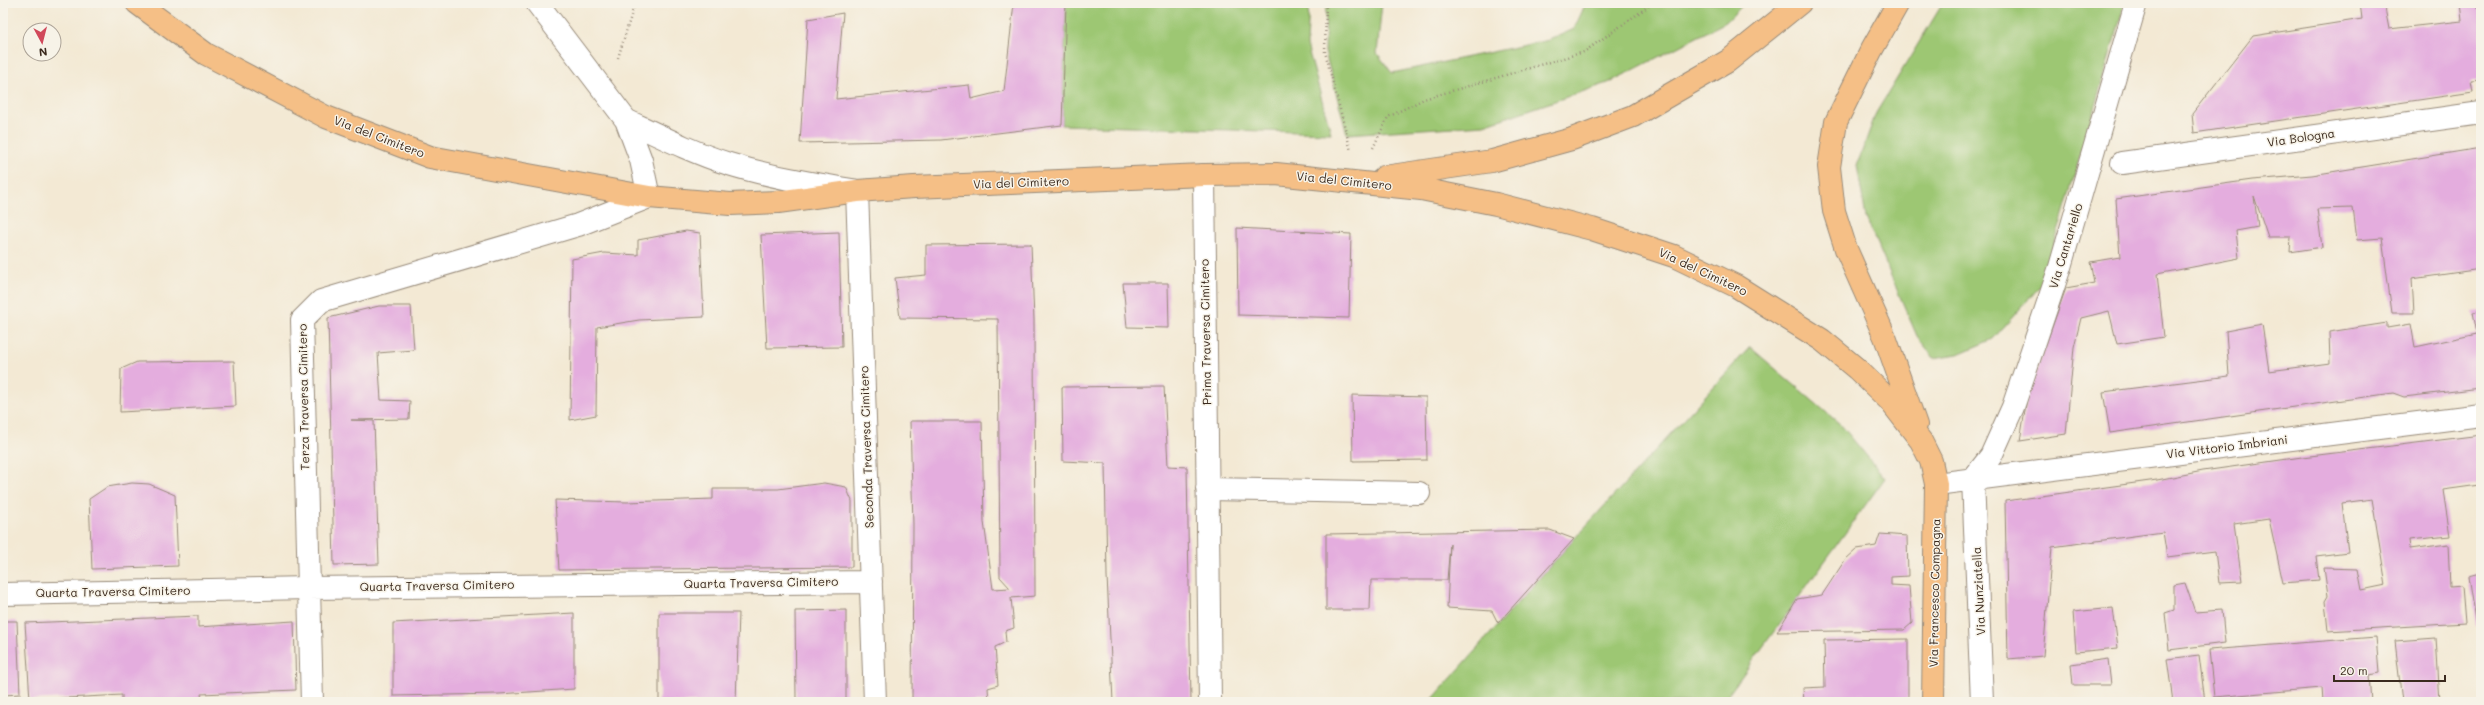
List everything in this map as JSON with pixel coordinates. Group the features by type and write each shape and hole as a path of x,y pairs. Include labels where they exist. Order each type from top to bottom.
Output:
{"main road":[{"name":"Via del Cimitero","path":"137,3 206,54 326,117 430,157 649,197 730,204 778,202 857,191 1204,175 1276,174 1357,181 1421,189 1496,204 1592,229 1674,256 1736,286 1822,340 1857,369 1890,401 1921,441 1930,461 1936,484"},
{"path":"1357,181 1492,161 1572,139 1626,118 1728,61 1800,3"},
{"path":"1898,3 1872,49 1836,122 1829,167 1834,211 1846,249 1885,337 1921,441"},
{"name":"Via Francesco Compagna","path":"1933,702 1936,484"}],"street":[{"path":"537,3 626,120 641,160 649,197"},
{"name":"Via Cantariello","path":"1973,479 1991,456 2013,407 2060,266 2136,3"},
{"name":"Via Bologna","path":"2122,163 2481,113"},
{"path":"626,120 687,148 729,164 795,180 857,191"},
{"name":"Prima Traversa Cimitero","path":"1204,175 1210,702"},
{"name":"Seconda Traversa Cimitero","path":"857,191 875,702"},
{"name":"Terza Traversa Cimitero","path":"312,702 302,320 321,301 578,225 649,197"},
{"name":"Via Vittorio Imbriani","path":"1936,484 2481,415"},
{"name":"Via Nunziatella","path":"1973,479 1982,702"},
{"path":"1207,489 1419,493"},
{"name":"Quarta Traversa Cimitero","path":"3,594 308,588 871,582"}],"path":[{"path":"606,95 635,3"},
{"path":"1326,3 1324,52 1347,134 1357,181"},
{"path":"1357,181 1388,117 1424,99 1584,52 1653,3"}],"green space":[{"path":"1066,3 1309,3 1307,45 1331,133 1062,125"},
{"path":"1326,3 1382,3 1377,53 1392,73 1549,40 1574,29 1586,3 1745,3 1726,22 1608,83 1484,125 1347,134 1325,52"},
{"path":"1943,3 2125,3 2043,283 1993,339 1958,354 1934,358 1917,336 1866,218 1857,165 1876,113"},
{"path":"1750,347 1841,425 1885,478 1723,702 1430,702 1574,539"}],"building":[{"path":"1014,3 1066,3 1062,125 941,140 800,143 808,19 843,13 836,99 969,85 971,99 1004,91"},
{"path":"2360,3 2384,3 2389,29 2462,21 2460,3 2477,3 2478,8 2481,7 2481,80 2471,81 2473,92 2194,133 2192,114 2253,36 2362,19"},
{"path":"2481,148 2481,269 2412,279 2414,313 2392,313 2382,238 2357,240 2353,208 2317,209 2322,247 2290,252 2291,237 2268,237 2254,196 2258,227 2236,231 2239,258 2157,274 2164,337 2117,344 2109,311 2081,318 2074,347 2066,434 2020,441 2027,398 2066,288 2094,283 2090,262 2120,257 2116,199 2252,180 2312,175"},
{"path":"1237,228 1351,234 1349,318 1238,315"},
{"path":"686,231 700,233 704,317 639,320 597,327 596,415 570,420 572,259 604,253 638,255 638,240"},
{"path":"839,232 842,347 767,348 761,235"},
{"path":"1031,244 1034,320 1035,596 1011,598 1014,628 1005,631 1006,642 995,647 998,685 988,688 989,702 912,702 913,524 910,421 982,421 984,522 993,589 1010,588 1000,577 998,319 900,318 895,278 926,275 926,245"},
{"path":"1123,283 1168,283 1169,328 1127,327"},
{"path":"379,306 411,306 414,350 378,353 381,400 410,401 409,419 351,420 374,421 379,564 334,565 328,318"},
{"path":"2481,311 2481,388 2404,397 2393,393 2110,433 2103,392 2229,376 2226,331 2262,324 2269,371 2330,363 2329,332 2387,323 2387,328 2411,324 2415,347 2477,334 2473,312"},
{"path":"234,361 236,406 120,412 121,369 137,362"},
{"path":"1164,386 1168,466 1187,467 1191,702 1113,702 1107,576 1105,463 1063,461 1062,387"},
{"path":"1352,395 1426,397 1427,460 1353,461"},
{"path":"2481,435 2481,491 2479,485 2443,490 2450,536 2409,540 2410,549 2448,544 2450,587 2462,586 2465,623 2328,631 2325,601 2328,596 2324,568 2358,569 2362,590 2386,585 2372,499 2342,503 2348,552 2316,556 2319,580 2283,583 2269,519 2234,524 2242,582 2219,583 2215,551 2167,557 2163,532 2052,547 2043,656 2008,659 2005,501 2157,480 2203,471 2302,457"},
{"path":"132,483 149,484 175,495 178,566 92,569 89,499 107,487"},
{"path":"824,483 846,487 852,501 852,567 559,570 555,500 627,502 713,499 713,489 778,489"},
{"path":"1550,530 1574,539 1498,623 1492,611 1447,608 1450,544 1447,580 1371,580 1370,610 1326,610 1326,534"},
{"path":"1880,534 1907,536 1908,576 1891,577 1891,585 1909,586 1912,623 1904,630 1777,632 1797,599 1822,595 1845,560 1857,549 1876,546"},
{"path":"2481,573 2481,625 2477,626 2469,576"},
{"path":"2185,583 2195,612 2222,610 2225,643 2169,650 2165,613 2174,610 2174,585"},
{"path":"2113,608 2118,648 2076,652 2073,612"},
{"path":"846,610 846,702 764,702 796,699 795,611"},
{"path":"574,613 574,689 499,694 393,696 393,623"},
{"path":"659,613 739,613 736,702 659,702"},
{"path":"198,616 198,627 294,621 296,690 201,694 202,700 175,702 122,702 122,695 30,700 25,623"},
{"path":"3,621 17,621 20,694 3,695"},
{"path":"2376,637 2379,673 2369,675 2371,702 2323,702 2322,688 2214,697 2209,650"},
{"path":"2436,638 2440,702 2402,702 2395,641"},
{"path":"1908,639 1908,702 1804,702 1803,688 1825,687 1824,640"},
{"path":"2199,655 2205,702 2173,702 2167,659"},
{"path":"2108,659 2111,685 2073,685 2071,664"}]}
